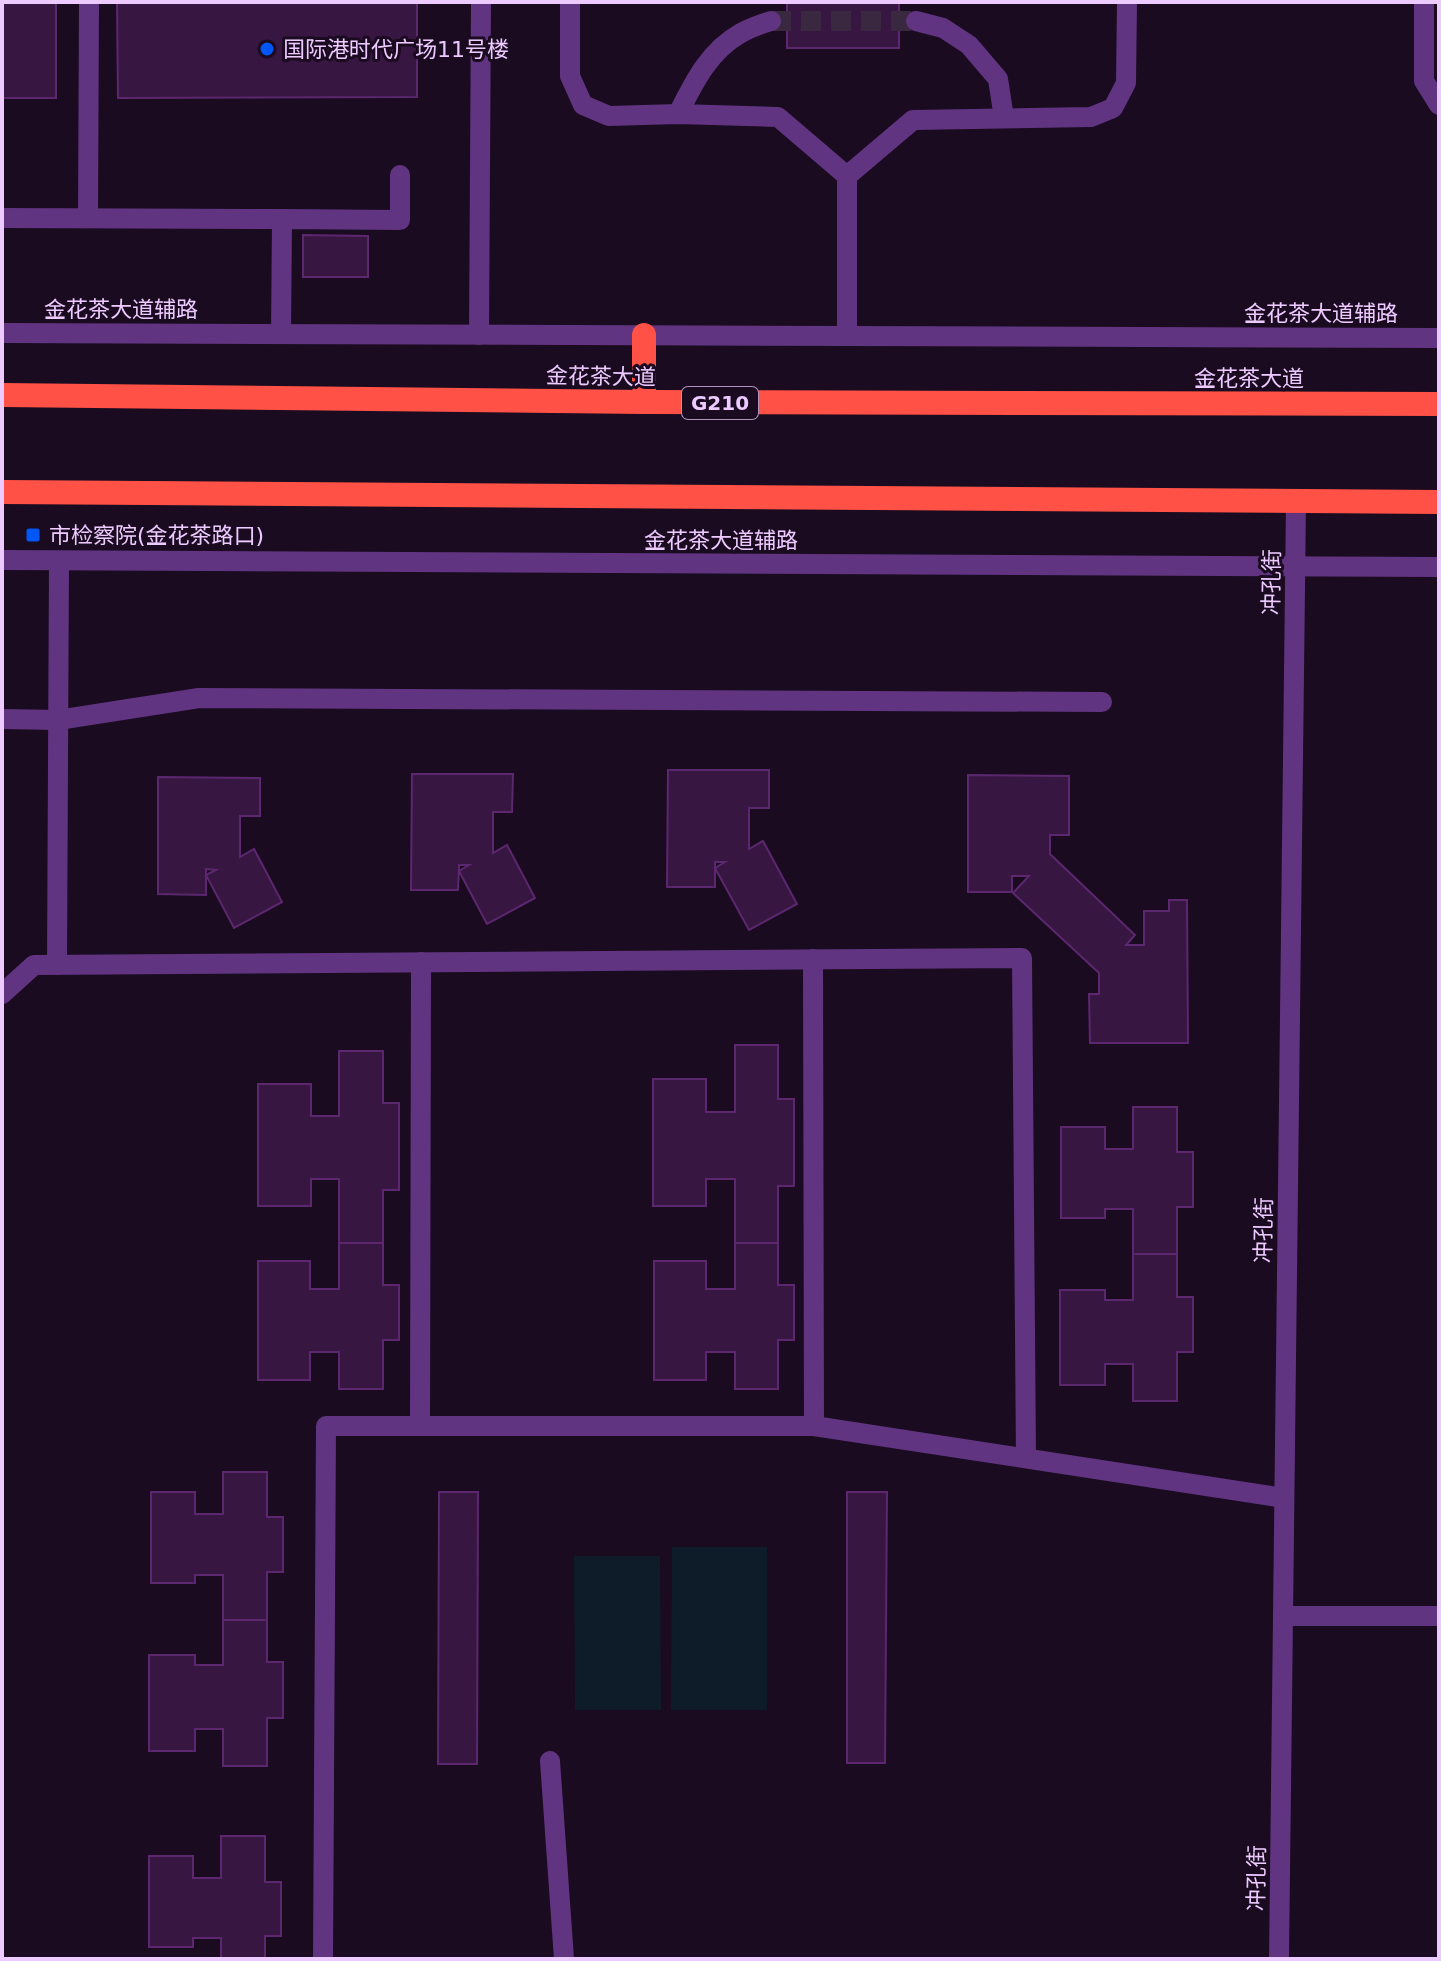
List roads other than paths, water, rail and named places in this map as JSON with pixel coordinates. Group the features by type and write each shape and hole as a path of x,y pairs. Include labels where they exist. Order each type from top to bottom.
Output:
{"highway":[{"path":"644,335 644,402"},
{"name":"金花茶大道","path":"2,395 644,402 1439,404"},
{"path":"2,492 1439,502"}],"street":[{"path":"88,218 89,2"},
{"path":"479,335 481,2"},
{"path":"570,2 570,76 583,105 609,116 678,114 778,117 847,176 847,336"},
{"path":"847,176 913,120 1091,117 1113,108 1126,83 1127,2"},
{"path":"1424,2 1424,81 1439,105"},
{"path":"678,114 715,51 742,32 771,21"},
{"path":"916,21 943,28 969,45 998,79 1004,118"},
{"path":"2,218 400,220 400,175"},
{"path":"281,334 282,219"},
{"name":"金花茶大道辅路","path":"2,333 1439,338"},
{"name":"冲孔街","path":"1279,1959 1296,501"},
{"name":"金花茶大道辅路","path":"2,560 1439,567"},
{"path":"57,965 59,561"},
{"path":"2,719 58,720 199,698 1102,702"},
{"path":"2,994 34,965 1022,958 1026,1458"},
{"path":"813,959 814,1426"},
{"path":"420,1426 421,962"},
{"path":"323,1959 326,1426 814,1426 1284,1498"},
{"path":"1283,1616 1439,1616"},
{"path":"550,1761 564,1959"}],"tunnel":[{"path":"771,21 916,21"}],"place":[{"name":"国际港时代广场11号楼","path":"267,49"},
{"name":"市检察院(金花茶路口)","path":"33,535"}]}
